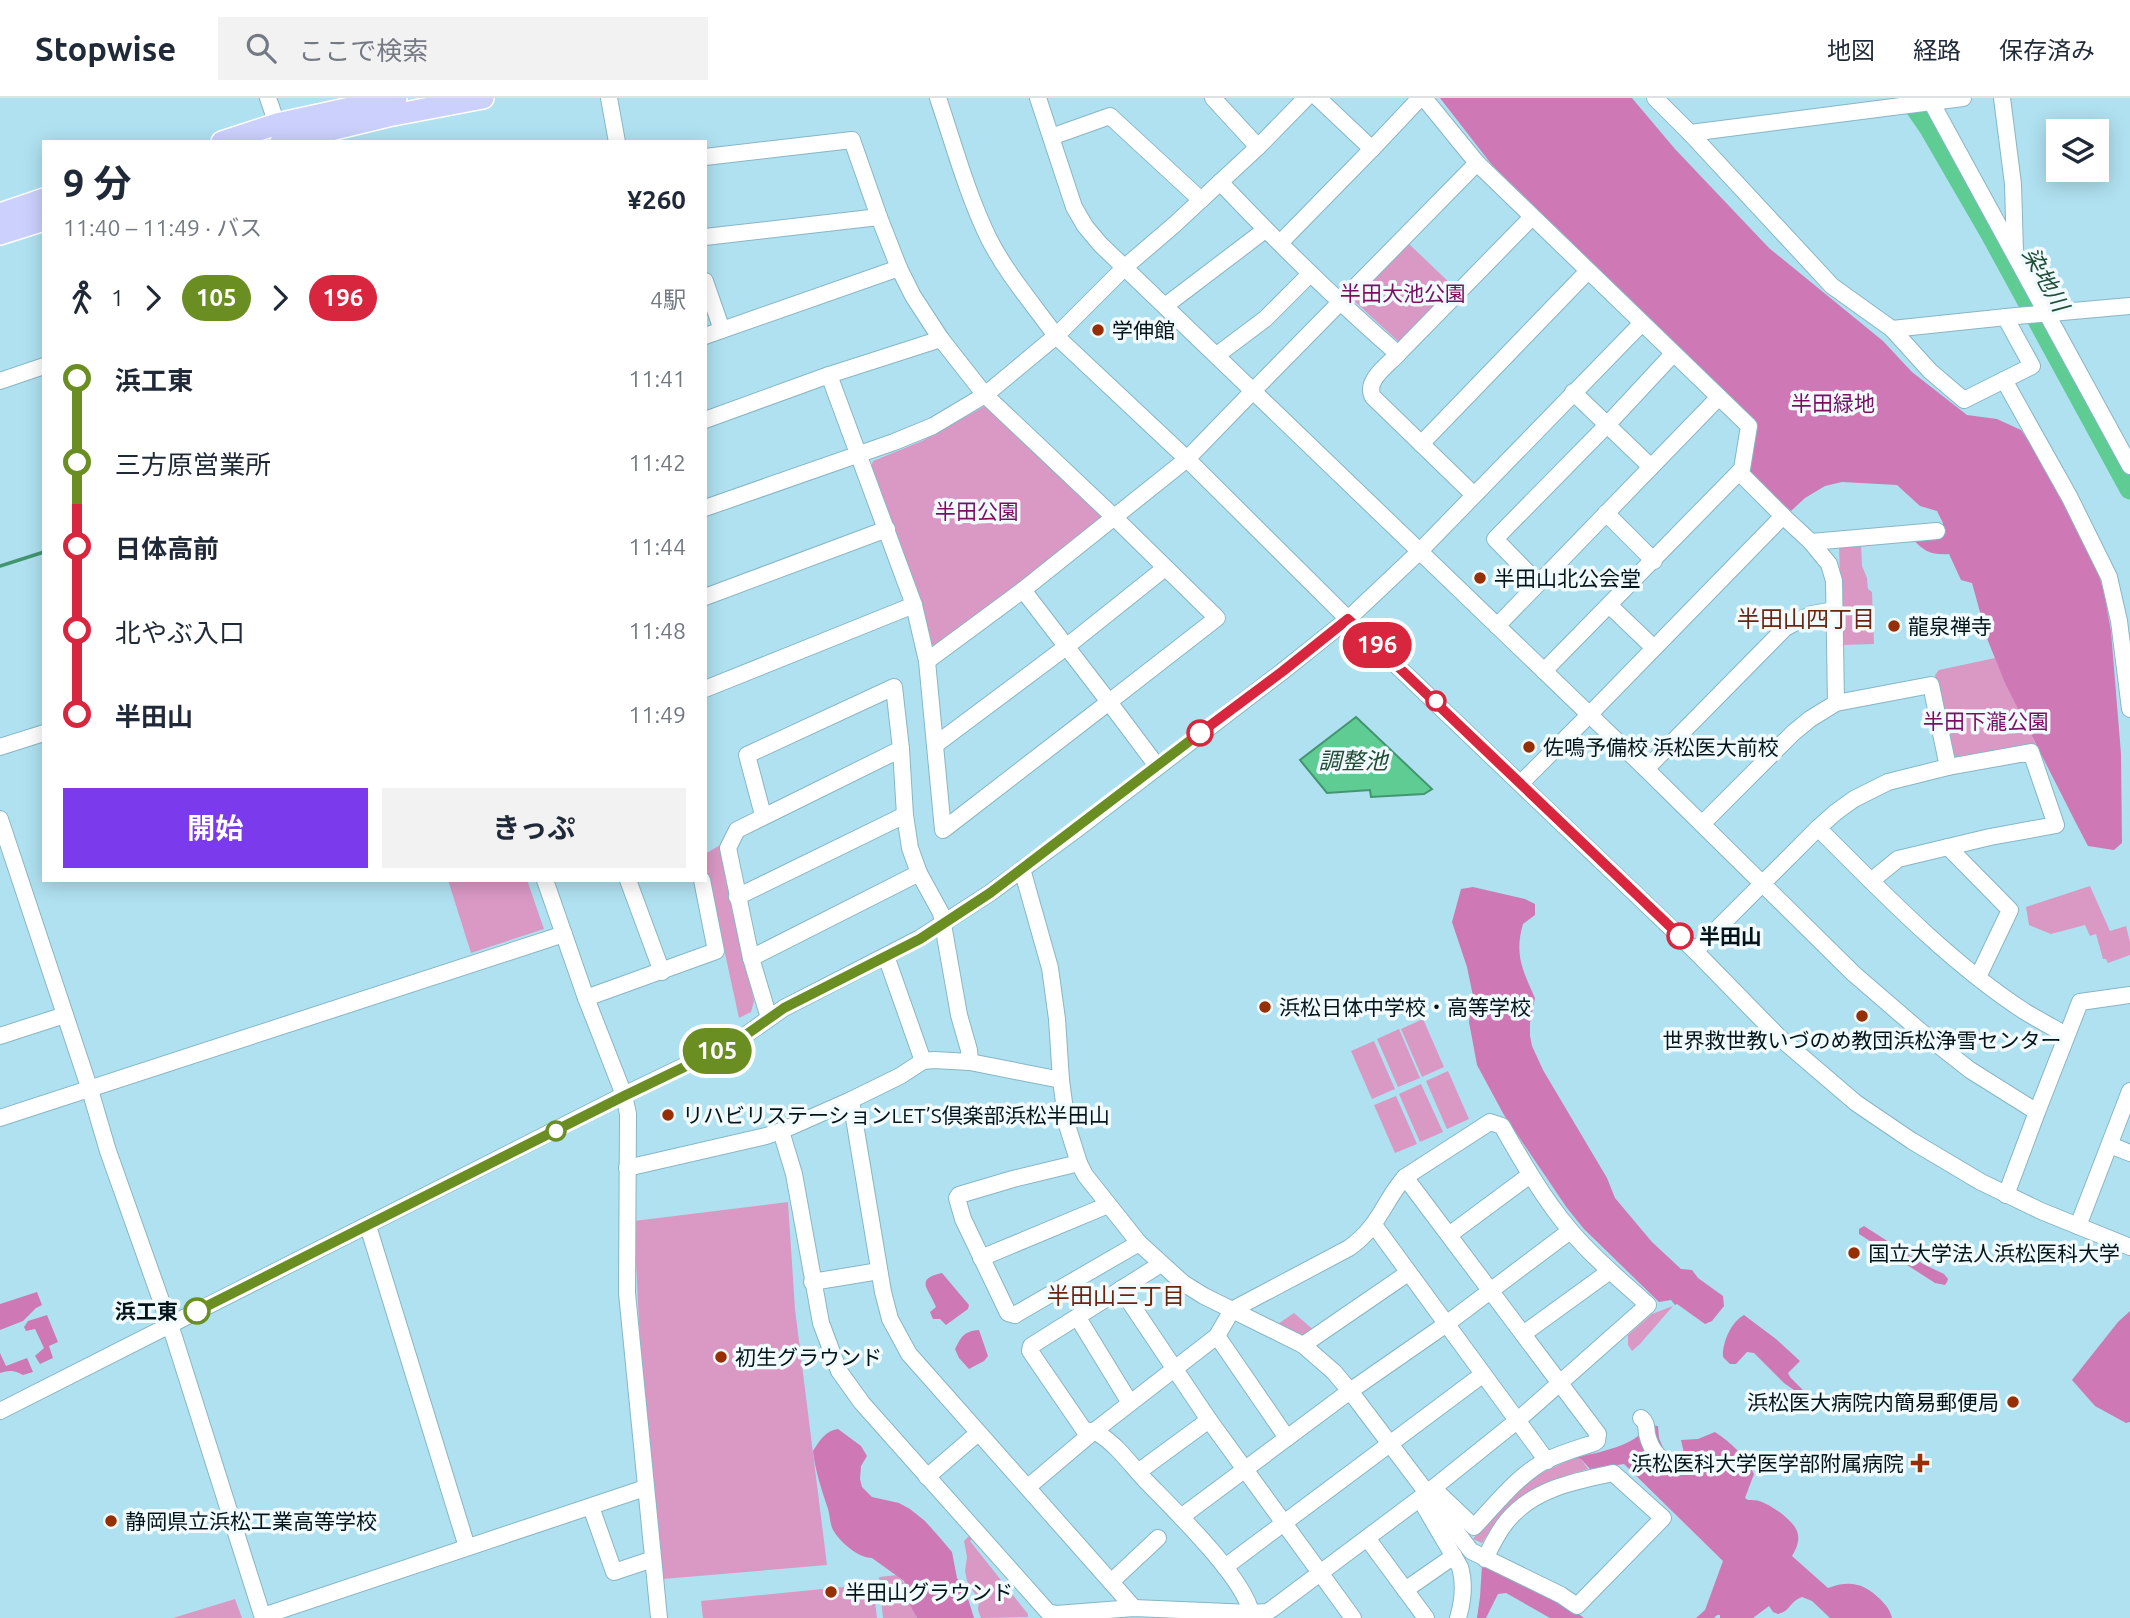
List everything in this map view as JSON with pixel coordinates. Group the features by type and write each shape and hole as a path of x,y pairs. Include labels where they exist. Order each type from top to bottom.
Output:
{"main road":[{"path":"281,137 367,101 396,98"},
{"path":"246,140 281,137 483,98"},
{"path":"0,214 42,200"},
{"path":"0,234 42,221"}],"street":[{"path":"268,98 281,137"},
{"path":"609,98 617,140"},
{"path":"938,98 972,200 989,238 1007,269 1056,336 1187,459 1348,619 1695,951 1779,1037 1856,1103 1941,1159 2006,1195 2130,1247"},
{"path":"1038,98 1074,207 1100,244 1646,769 1854,974 1970,1070 2037,1112"},
{"path":"1213,98 1258,147"},
{"path":"707,507 933,426 985,395 1056,336 1125,267 1258,147 1306,98"},
{"path":"1318,98 1372,149"},
{"path":"1280,243 1422,98 1476,163 1750,428 1739,472 1544,671"},
{"path":"1655,98 1832,286 1892,329 1930,371 1964,400 2032,366 2010,316"},
{"path":"1690,133 1963,98"},
{"path":"2002,98 2013,184 2016,258"},
{"path":"1928,101 2130,466"},
{"path":"1051,137 1110,116 1201,200"},
{"path":"707,157 852,141 899,268 941,339 985,395 1115,517 1217,618 943,830 927,661 914,605 829,375"},
{"path":"927,661 1023,590 1187,459 1476,163"},
{"path":"1220,182 1340,304 1398,354"},
{"path":"707,237 879,217"},
{"path":"1475,495 1373,397 1370,391 1372,382 1398,354 1532,217"},
{"path":"1165,306 1265,230"},
{"path":"707,335 899,268"},
{"path":"1421,444 1588,271"},
{"path":"1217,355 1265,319 1310,274"},
{"path":"707,287 722,330"},
{"path":"1892,329 2130,306"},
{"path":"0,1411 740,1039 796,1002 944,924 1022,869 1348,619 1419,552 1642,323"},
{"path":"707,418 941,339"},
{"path":"1538,583 1496,539 1673,354"},
{"path":"0,381 42,367"},
{"path":"2004,380 2070,498 2109,577 2128,671 2130,709"},
{"path":"1573,392 1651,467"},
{"path":"1497,626 1719,397"},
{"path":"1739,472 1811,542 1829,564 1834,581 1836,703"},
{"path":"1606,513 1654,561"},
{"path":"1521,783 1783,516"},
{"path":"707,596 887,529"},
{"path":"1811,542 1937,531"},
{"path":"935,744 1165,568"},
{"path":"1023,590 1157,766"},
{"path":"707,684 914,605"},
{"path":"1610,606 1654,648"},
{"path":"1646,769 1785,628 1812,614 1835,610"},
{"path":"1702,824 1793,733 1836,703 1931,685 1948,767"},
{"path":"763,815 747,755 894,687 910,848 919,873 941,913 970,1062"},
{"path":"0,747 42,734"},
{"path":"769,1018 751,958 728,848 737,830 763,815 901,749"},
{"path":"1695,951 1818,828 1847,804 1898,778 2031,752 2056,825 1898,859 1871,881"},
{"path":"737,897 905,815"},
{"path":"0,819 108,1151 169,1325 263,1617 645,1488"},
{"path":"1818,828 1915,922 1978,977 2024,1011 2066,1035"},
{"path":"1948,847 2010,910 1978,977"},
{"path":"1022,869 1050,968 1057,1019 1060,1080 1069,1135 1085,1175 1139,1242 1161,1264 1194,1290 1303,1345 1334,1372 1471,1551 1485,1559 1561,1595 1577,1606 1663,1518 1613,1473 1585,1479 1542,1494 1521,1508 1507,1521 1485,1559"},
{"path":"751,958 919,873"},
{"path":"546,882 624,1096 628,1114 627,1293 659,1618"},
{"path":"629,882 662,972"},
{"path":"586,998 716,951 702,882"},
{"path":"0,1118 564,933"},
{"path":"886,956 923,1061"},
{"path":"2006,1195 2080,1002 2130,995"},
{"path":"0,1036 65,1015"},
{"path":"627,1168 781,1131 901,1076 923,1061 970,1062 1060,1080"},
{"path":"2078,1226 2130,1091"},
{"path":"851,1100 879,1271 890,1319 909,1354 1134,1608"},
{"path":"781,1131 794,1174 821,1323 839,1371 862,1403 1048,1612 1055,1616 1134,1608 1251,1615 1267,1612 1427,1493 1518,1420 1648,1305 1570,1231 1530,1175 1502,1126 1490,1122 1405,1177 1364,1238 1233,1310 1217,1336 1129,1403 1028,1488"},
{"path":"2110,1145 2130,1153"},
{"path":"1079,1163 1013,1179 959,1195 957,1198 963,1219 1008,1312 1015,1315 1139,1242"},
{"path":"1449,1235 1530,1175"},
{"path":"1405,1177 1598,1434 1594,1443 1547,1461 1520,1480 1474,1527 1427,1493"},
{"path":"981,1258 1108,1205"},
{"path":"1374,1225 1547,1461"},
{"path":"368,1226 467,1547"},
{"path":"1181,1517 1350,1391 1446,1325 1570,1231"},
{"path":"1161,1264 1031,1346 1030,1351 1084,1430 1099,1434 1115,1448 1225,1567 1250,1604 1251,1615"},
{"path":"812,1282 879,1271"},
{"path":"1523,1335 1610,1271"},
{"path":"1303,1345 1408,1273"},
{"path":"1121,1289 1209,1420 1353,1618"},
{"path":"1078,1318 1129,1403"},
{"path":"1217,1336 1287,1438"},
{"path":"1225,1567 1482,1375"},
{"path":"1641,1418 1646,1422 1650,1446 1665,1462 1678,1467"},
{"path":"1138,1472 1209,1420"},
{"path":"928,1477 978,1433"},
{"path":"1427,1493 1463,1578 1458,1618"},
{"path":"592,1507 614,1572 653,1559"},
{"path":"1111,1582 1158,1538"},
{"path":"1367,1538 1426,1618"},
{"path":"1405,1590 1454,1556"}],"green space":[{"name":"半田緑地","path":"1440,98 1632,98 1675,149 1769,248 1883,341 1912,372 1967,415 1997,419 2021,430 2044,464 2098,572 2104,593 2111,631 2121,754 2122,843 2114,850 2088,846 2005,683 1988,641 1972,583 1961,580 1949,554 1929,552 1913,539 1943,534 1943,523 1937,511 1920,506 1897,485 1842,482 1825,486 1805,498 1791,511 1749,473 1758,425 1492,165"},
{"name":"半田大池公園","path":"1408,243 1454,287 1400,343 1352,299"},
{"name":"半田公園","path":"985,406 994,407 1104,516 1104,519 937,647 932,645 921,603 871,467 873,461 922,441"},
{"path":"1861,543 1862,566 1868,589 1872,592 1874,644 1842,645 1839,545"},
{"name":"半田下瀧公園","path":"1995,658 2036,745 1956,760 1950,754 1935,675 1939,670"},
{"path":"722,844 754,1001 751,1012 739,1018 707,870 707,853"},
{"path":"449,882 528,882 544,929 471,953"},
{"path":"2090,886 2110,931 2126,926 2130,955 2108,963 2103,959 2096,934 2090,936 2085,925 2051,934 2029,925 2026,907"},
{"path":"1473,887 1525,899 1535,904 1535,915 1523,924 1519,944 1524,971 1535,998 1530,1023 1532,1046 1543,1070 1607,1178 1615,1198 1652,1242 1681,1269 1692,1270 1698,1278 1723,1296 1724,1306 1712,1321 1705,1324 1671,1300 1659,1302 1584,1229 1504,1115 1477,1065 1469,1022 1473,996 1467,967 1452,922 1461,889"},
{"path":"1423,1019 1444,1067 1422,1077 1401,1029"},
{"path":"1399,1029 1420,1078 1398,1087 1377,1039"},
{"path":"1374,1041 1395,1089 1372,1099 1351,1051"},
{"path":"1448,1071 1469,1119 1447,1129 1426,1081"},
{"path":"1421,1084 1443,1132 1420,1142 1399,1094"},
{"path":"1396,1096 1417,1144 1395,1153 1374,1105"},
{"name":"初生グラウンド","path":"788,1202 795,1309 827,1565 663,1579 643,1405 634,1221"},
{"path":"1864,1226 1923,1264 1944,1274 1948,1279 1945,1285 1935,1283 1859,1234 1859,1229"},
{"path":"942,1273 969,1305 968,1309 946,1325 940,1319 933,1319 930,1312 936,1307 926,1286 928,1278"},
{"path":"37,1292 42,1305 23,1321 0,1330 0,1304"},
{"path":"1673,1306 1632,1351 1628,1345 1628,1335 1652,1314"},
{"path":"2130,1311 2130,1422 2126,1423 2095,1406 2072,1380 2118,1322"},
{"path":"1294,1313 1316,1332 1309,1336 1300,1335 1278,1324"},
{"path":"47,1315 58,1342 49,1346 53,1358 40,1364 35,1356 44,1348 35,1329 26,1331 24,1327 28,1321"},
{"path":"1744,1315 1800,1361 1788,1373 1803,1390 1801,1395 1784,1383 1754,1353 1747,1352 1736,1364 1730,1364 1723,1357 1728,1333"},
{"path":"979,1330 988,1356 969,1369 955,1349 964,1335"},
{"path":"0,1353 6,1366 27,1358 33,1372 23,1375 12,1371 0,1373"},
{"path":"1649,1425 1658,1426 1659,1438 1674,1474 1686,1470 1687,1466 1681,1440 1698,1439 1715,1432 1727,1441 1742,1456 1754,1474 1745,1498 1759,1501 1774,1509 1796,1529 1798,1543 1792,1556 1828,1588 1856,1584 1868,1589 1884,1603 1892,1618 1830,1618 1812,1601 1802,1597 1778,1614 1769,1606 1753,1618 1720,1618 1720,1615 1717,1615 1714,1618 1696,1618 1705,1610 1723,1561 1624,1464 1590,1469 1581,1459 1575,1458 1625,1444"},
{"path":"838,1429 861,1446 867,1456 861,1466 862,1487 872,1497 899,1503 910,1509 925,1521 952,1552 957,1578 965,1589 974,1618 917,1618 910,1605 904,1581 872,1558 855,1552 836,1535 831,1525 813,1451 826,1434"},
{"path":"1575,1458 1581,1459 1588,1469 1540,1487 1503,1515 1482,1543 1473,1539 1512,1495 1540,1474"},
{"path":"971,1534 974,1537 970,1541 1028,1617 981,1618 979,1600 967,1581 965,1571 967,1557 964,1541"},
{"path":"1482,1565 1491,1566 1565,1603 1584,1618 1550,1618 1506,1593 1498,1594 1486,1618 1477,1618"},
{"path":"897,1575 907,1589 917,1618 883,1618 879,1577"},
{"name":"半田山グラウンド","path":"873,1584 877,1618 703,1618 701,1601"},
{"path":"235,1599 242,1618 173,1618"}],"water":[{"name":"調整池","path":"1356,717 1432,789 1424,794 1371,797 1370,790 1327,793 1300,760"}],"waterway":[{"name":"染地川","path":"1909,98 1929,127 1991,234 2130,489"},
{"path":"0,566 42,553"}],"bus line":[{"name":"196","path":"1200,733 1348,619 1680,936"},
{"name":"105","path":"197,1311 740,1039 784,1008 920,939 990,893 1077,829 1200,733"}],"place":[{"name":"学伸館","path":"1098,330"},
{"name":"半田山北公会堂","path":"1480,578"},
{"name":"龍泉禅寺","path":"1894,626"},
{"name":"佐鳴予備校 浜松医大前校","path":"1529,747"},
{"name":"半田山","path":"1680,936"},
{"name":"浜松日体中学校・高等学校","path":"1265,1007"},
{"name":"世界救世教いづのめ教団浜松浄雪センター","path":"1862,1016"},
{"name":"リハビリステーションLET’S倶楽部浜松半田山","path":"668,1115"},
{"name":"国立大学法人浜松医科大学","path":"1854,1253"},
{"name":"浜工東","path":"197,1311"},
{"name":"初生グラウンド","path":"721,1357"},
{"name":"浜松医大病院内簡易郵便局","path":"2013,1402"},
{"name":"浜松医科大学医学部附属病院","path":"1920,1463"},
{"name":"静岡県立浜松工業高等学校","path":"111,1521"},
{"name":"半田山グラウンド","path":"831,1592"}],"district":[{"name":"半田山四丁目","path":"1806,618"},
{"name":"半田山三丁目","path":"1116,1295"}]}
